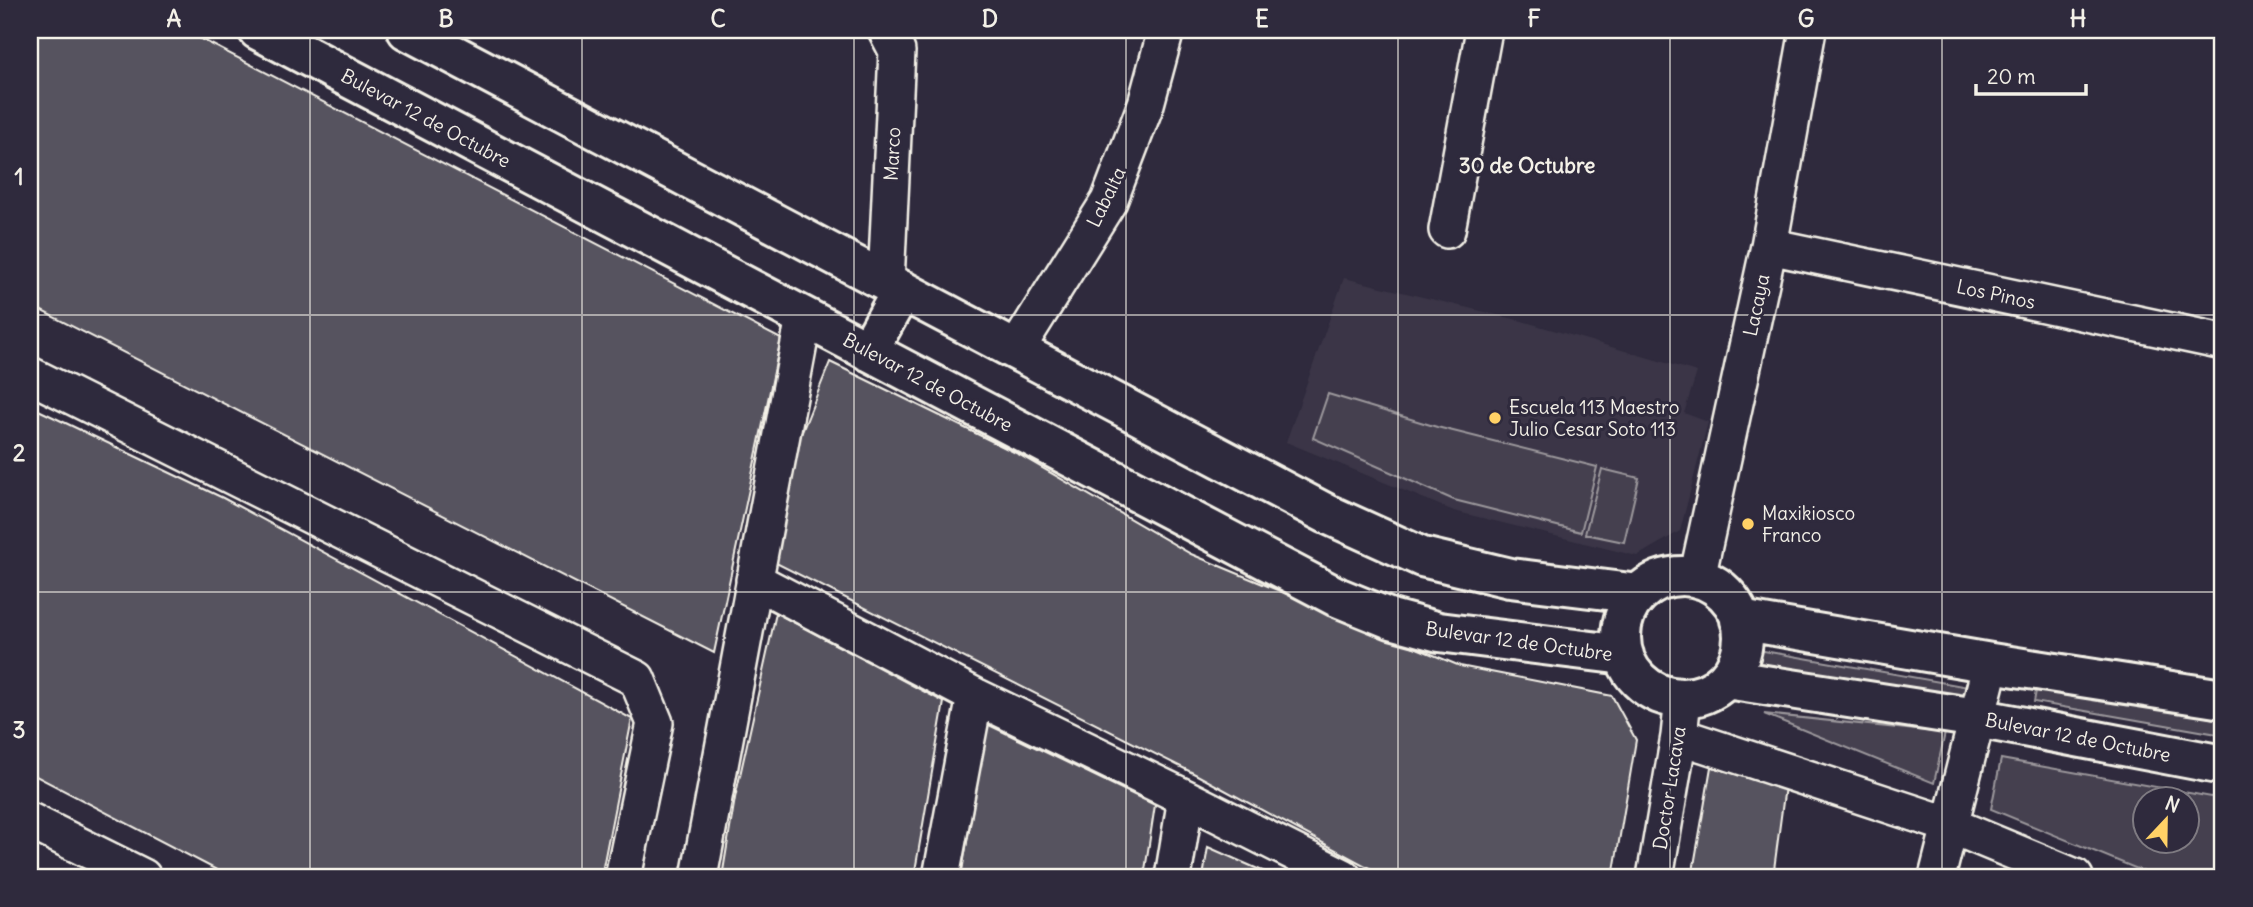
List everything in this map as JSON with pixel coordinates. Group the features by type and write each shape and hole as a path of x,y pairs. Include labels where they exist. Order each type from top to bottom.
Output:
{"main road":[{"name":"Bulevar 12 de Octubre","path":"258,30 1348,602 1391,619 1439,632 1623,655"},
{"path":"407,30 1327,514 1422,557 1510,578 1639,594"},
{"path":"868,351 894,286"},
{"path":"1692,576 1697,579 1714,585 1732,601 1741,620 1743,647 1734,670 1718,687 1696,697 1671,698 1649,689 1631,673 1621,651 1620,627 1629,604 1646,587 1667,577 1692,576"},
{"path":"1741,620 2223,699"},
{"name":"Bulevar 12 de Octubre","path":"1726,679 1977,718 2223,765"}],"street":[{"name":"Marco","path":"886,30 898,51 894,286"},
{"name":"Labalta","path":"1016,350 1109,201 1146,104 1166,30"},
{"path":"1447,230 1484,30"},
{"name":"Lacaya","path":"1697,579 1769,246 1808,30"},
{"name":"Los Pinos","path":"1769,246 2223,342"},
{"path":"699,877 804,317"},
{"path":"30,375 637,679 655,723 622,877"},
{"path":"754,580 975,696 1343,877"},
{"path":"1937,877 1991,663"},
{"path":"941,877 975,696"},
{"name":"Doctor Lacava","path":"1655,877 1683,698"},
{"path":"1678,736 1950,825 2074,877"},
{"path":"1173,877 1186,798"},
{"path":"30,821 143,877"}],"shaded area":[{"name":"Escuela 113 Maestro Julio Cesar Soto 113","path":"1344,278 1522,321 1697,372 1684,413 1708,422 1680,531 1637,556 1454,511 1286,442"},
{"path":"1328,394 1437,427 1597,467 1581,532 1454,500 1313,438"},
{"path":"1602,469 1639,478 1624,542 1585,534"},
{"path":"1724,644 1974,688 1972,699 1858,682 1723,656"},
{"path":"2037,685 2110,695 2223,721 2223,735 2034,702"},
{"path":"1764,714 1945,733 1934,783"},
{"path":"2001,759 2145,785 2130,785 2130,855 2200,855 2200,795 2223,799 2223,877 2157,877 1991,809"}],"building":[{"path":"30,30 184,30 781,339 714,653 30,305"},
{"path":"830,362 1018,454 1191,554 1460,666 1612,696 1636,740 1613,877 1386,877 1197,775 772,561 792,457"},
{"path":"30,406 223,498 632,719 601,877 230,877 30,773"},
{"path":"776,613 944,702 914,877 722,877 735,798"},
{"path":"987,724 1155,805 1144,877 961,877"},
{"path":"1711,767 1786,779 1773,877 1692,877"},
{"path":"1208,847 1276,877 1203,877"}],"place":[{"name":"Escuela 113 Maestro Julio Cesar Soto 113","path":"1495,418"},
{"name":"Maxikiosco Franco","path":"1748,524"}],"district":[{"name":"30 de Octubre","path":"1527,165"}]}
